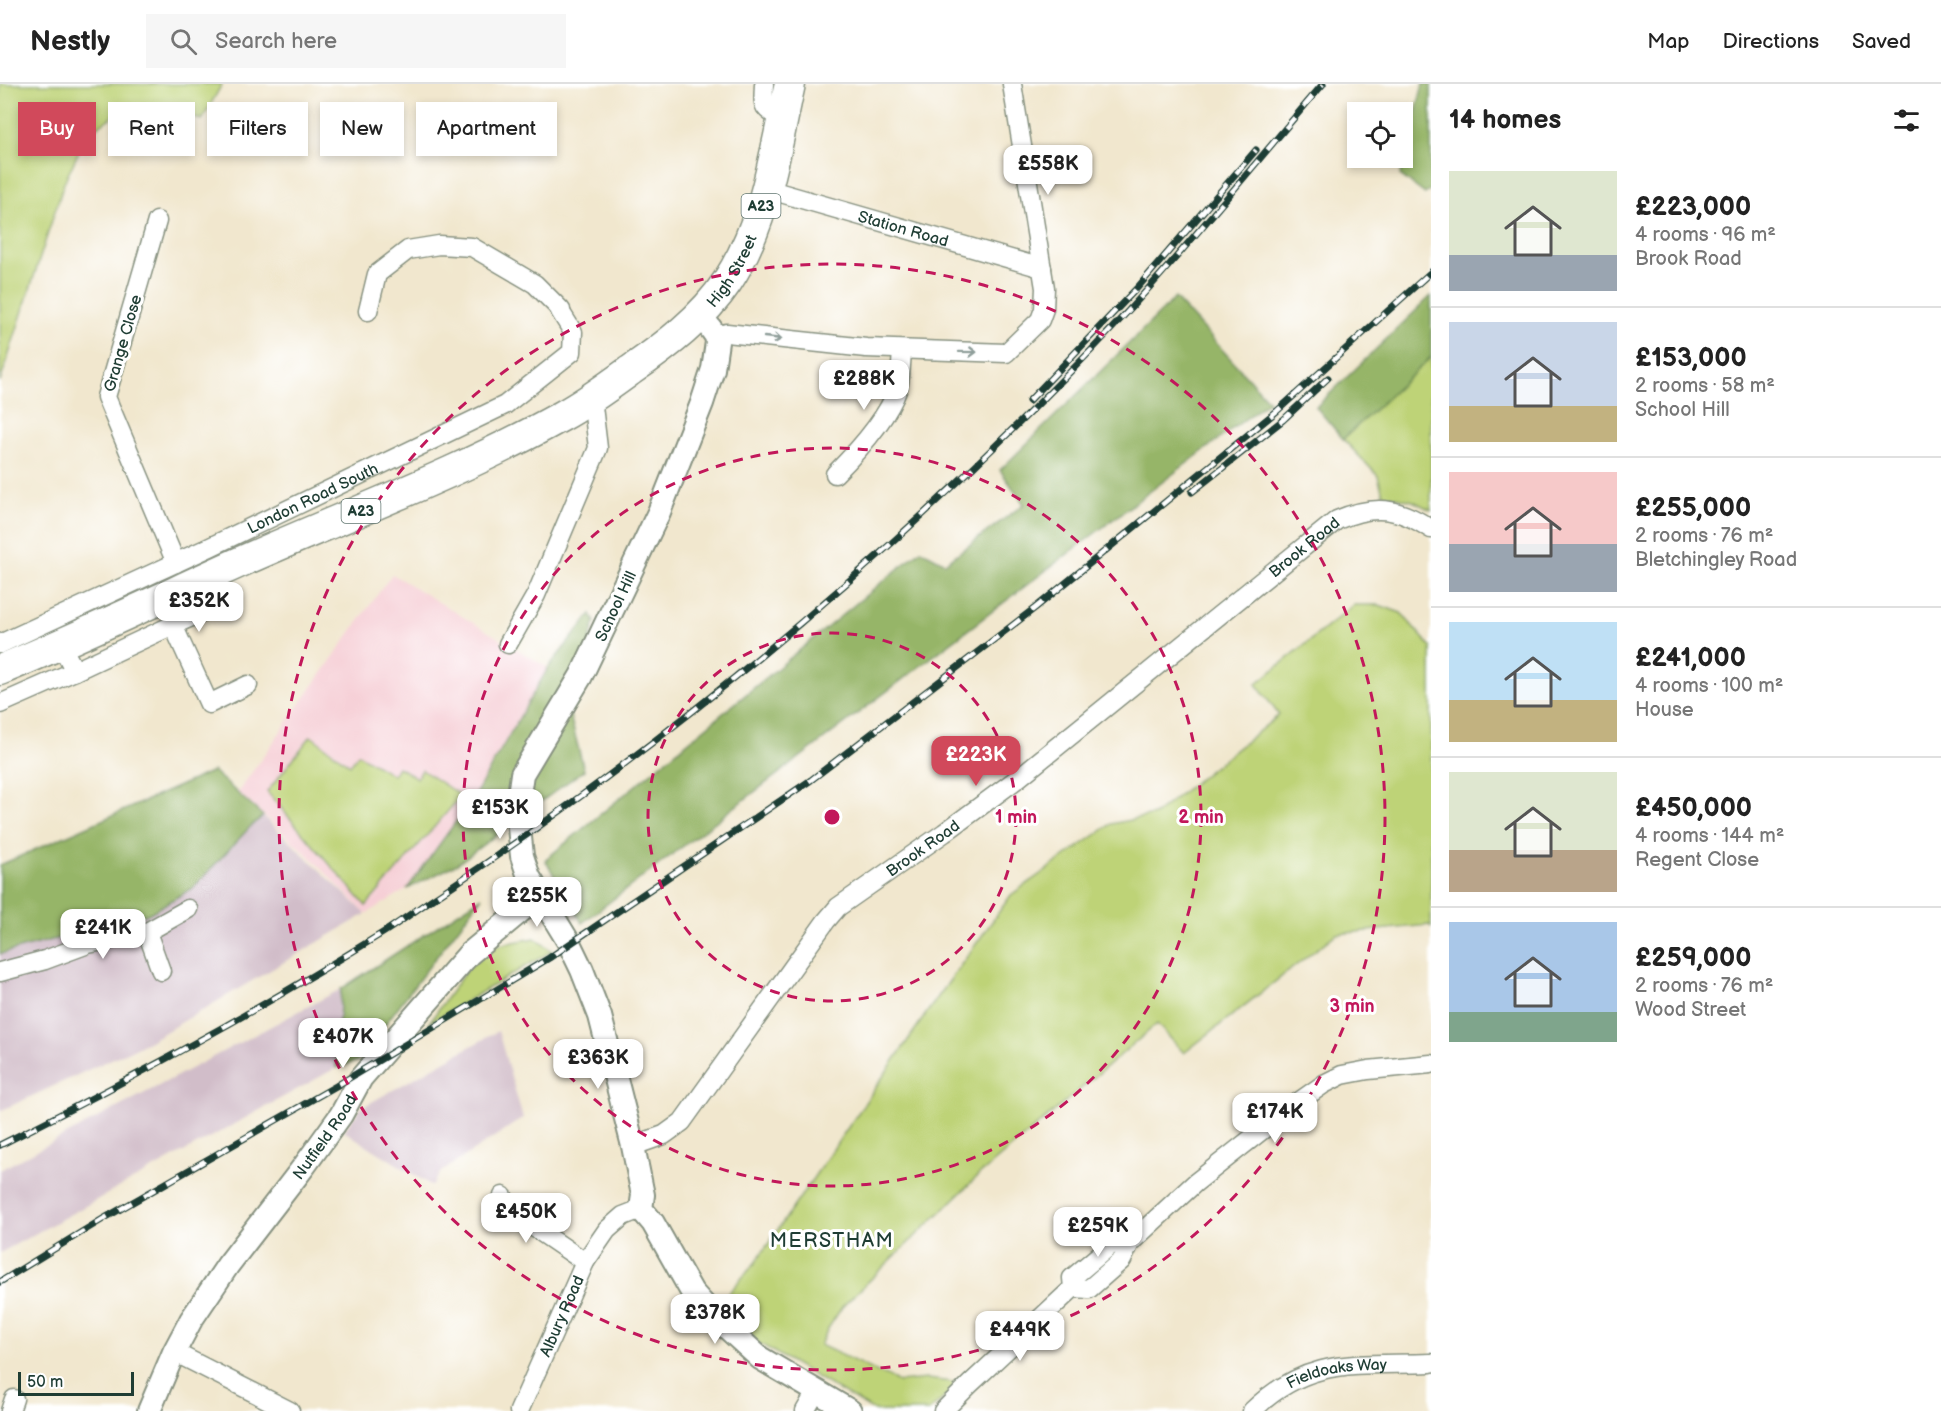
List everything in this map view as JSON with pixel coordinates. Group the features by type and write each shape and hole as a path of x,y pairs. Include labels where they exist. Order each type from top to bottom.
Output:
{"main road":[{"name":"High Street","path":"708,325 725,284 748,243 767,189 790,84"},
{"name":"London Road South","path":"0,670 61,645 90,617 238,563 502,447 562,416 592,398 667,345 708,325"}],"street":[{"path":"764,84 763,104 767,111 782,119"},
{"path":"708,325 727,333 866,348 1006,353 1042,317 1045,288 1012,84"},
{"name":"Station Road","path":"767,189 1042,268"},
{"name":"Grange Close","path":"158,221 106,398 176,563"},
{"name":"London Road South","path":"0,644 90,617 176,563 505,405 572,352 573,332 561,310 536,284 472,247 440,245 408,250 377,274 368,311"},
{"name":"School Hill","path":"641,1209 643,1195 633,1146 600,1017 568,941 529,877 522,856 518,818 522,774 581,676 659,512 702,403 717,350 708,325"},
{"path":"835,474 855,454 889,406 898,387 902,351"},
{"path":"508,644 536,595 598,448 592,398"},
{"name":"Brook Road","path":"633,1146 664,1135 682,1122 838,907 944,833 1017,778 1337,520 1352,513 1375,508 1414,517 1431,529"},
{"path":"0,704 210,609"},
{"path":"173,626 209,704 248,685"},
{"path":"61,645 75,672"},
{"name":"Nutfield Road","path":"148,1411 191,1320 228,1265 341,1115 362,1078 469,954 540,895"},
{"path":"0,972 45,960 88,944 147,932 188,909"},
{"path":"147,932 161,971"},
{"path":"943,1411 1073,1288 1072,1278 1111,1245 1130,1243 1195,1183 1294,1105 1324,1084 1342,1075 1431,1064"},
{"path":"503,1196 510,1211 585,1262"},
{"path":"641,1209 654,1222 692,1292 714,1316 810,1402 850,1411"},
{"name":"Albury Road","path":"519,1411 585,1262 607,1230 623,1215 641,1209"},
{"path":"174,1352 290,1411"},
{"name":"Fieldoaks Way","path":"1252,1411 1262,1401 1287,1384 1323,1369 1358,1364 1431,1363"}],"shaded area":[{"path":"392,574 548,668 473,798 407,889 366,914 310,857 238,792"},
{"path":"263,816 366,914 148,1042 0,1111 0,954 148,914"},
{"path":"341,989 336,1068 0,1253 0,1170"},
{"path":"498,1031 523,1118 441,1172 432,1186 344,1131 361,1108"}],"green space":[{"path":"0,84 222,84 212,102 207,102 207,111 202,120 195,118 195,102 108,102 108,120 96,128 96,102 18,102 18,156 77,156 64,183 0,382"},
{"path":"1423,84 1431,84 1431,189 1425,194 1400,175 1402,168 1413,168 1413,124"},
{"path":"1431,296 1431,357 1343,439 1316,407"},
{"path":"1175,298 1269,401 582,923 545,860 921,550 945,563 1024,504 1000,470"},
{"path":"1431,357 1431,510 1413,501 1383,494 1378,476 1343,439"},
{"path":"1354,605 1379,605 1401,613 1431,647 1431,927 1429,925 1336,934 1184,1053 1157,1024 979,1175 842,1307 820,1345 899,1382 927,1379 961,1383 929,1411 874,1411 757,1342 719,1304 755,1263 928,1011 1011,895 1111,824 1154,815 1279,715 1256,684"},
{"path":"591,614 595,622 569,712 584,770 457,864 407,889 473,798 548,668"},
{"path":"311,736 350,765 358,754 393,775 398,767 417,778 422,770 461,796 366,906 267,792"},
{"path":"213,771 263,816 193,888 148,914 0,954 0,865"},
{"path":"482,897 357,1061 336,1068 341,989"},
{"path":"535,938 552,951 429,1023 467,969 493,946"}],"railway":[{"path":"0,1145 190,1046 284,993 384,932 524,837 688,715 768,650 921,516 1068,374 1167,268 1323,84"},
{"path":"1029,401 1138,287 1256,150"},
{"path":"0,1282 103,1219 336,1086 549,958 811,780 1035,608 1277,411 1431,272"},
{"path":"1192,492 1283,420 1328,378"}],"district":[{"name":"MERSTHAM","path":"832,1240"}]}
